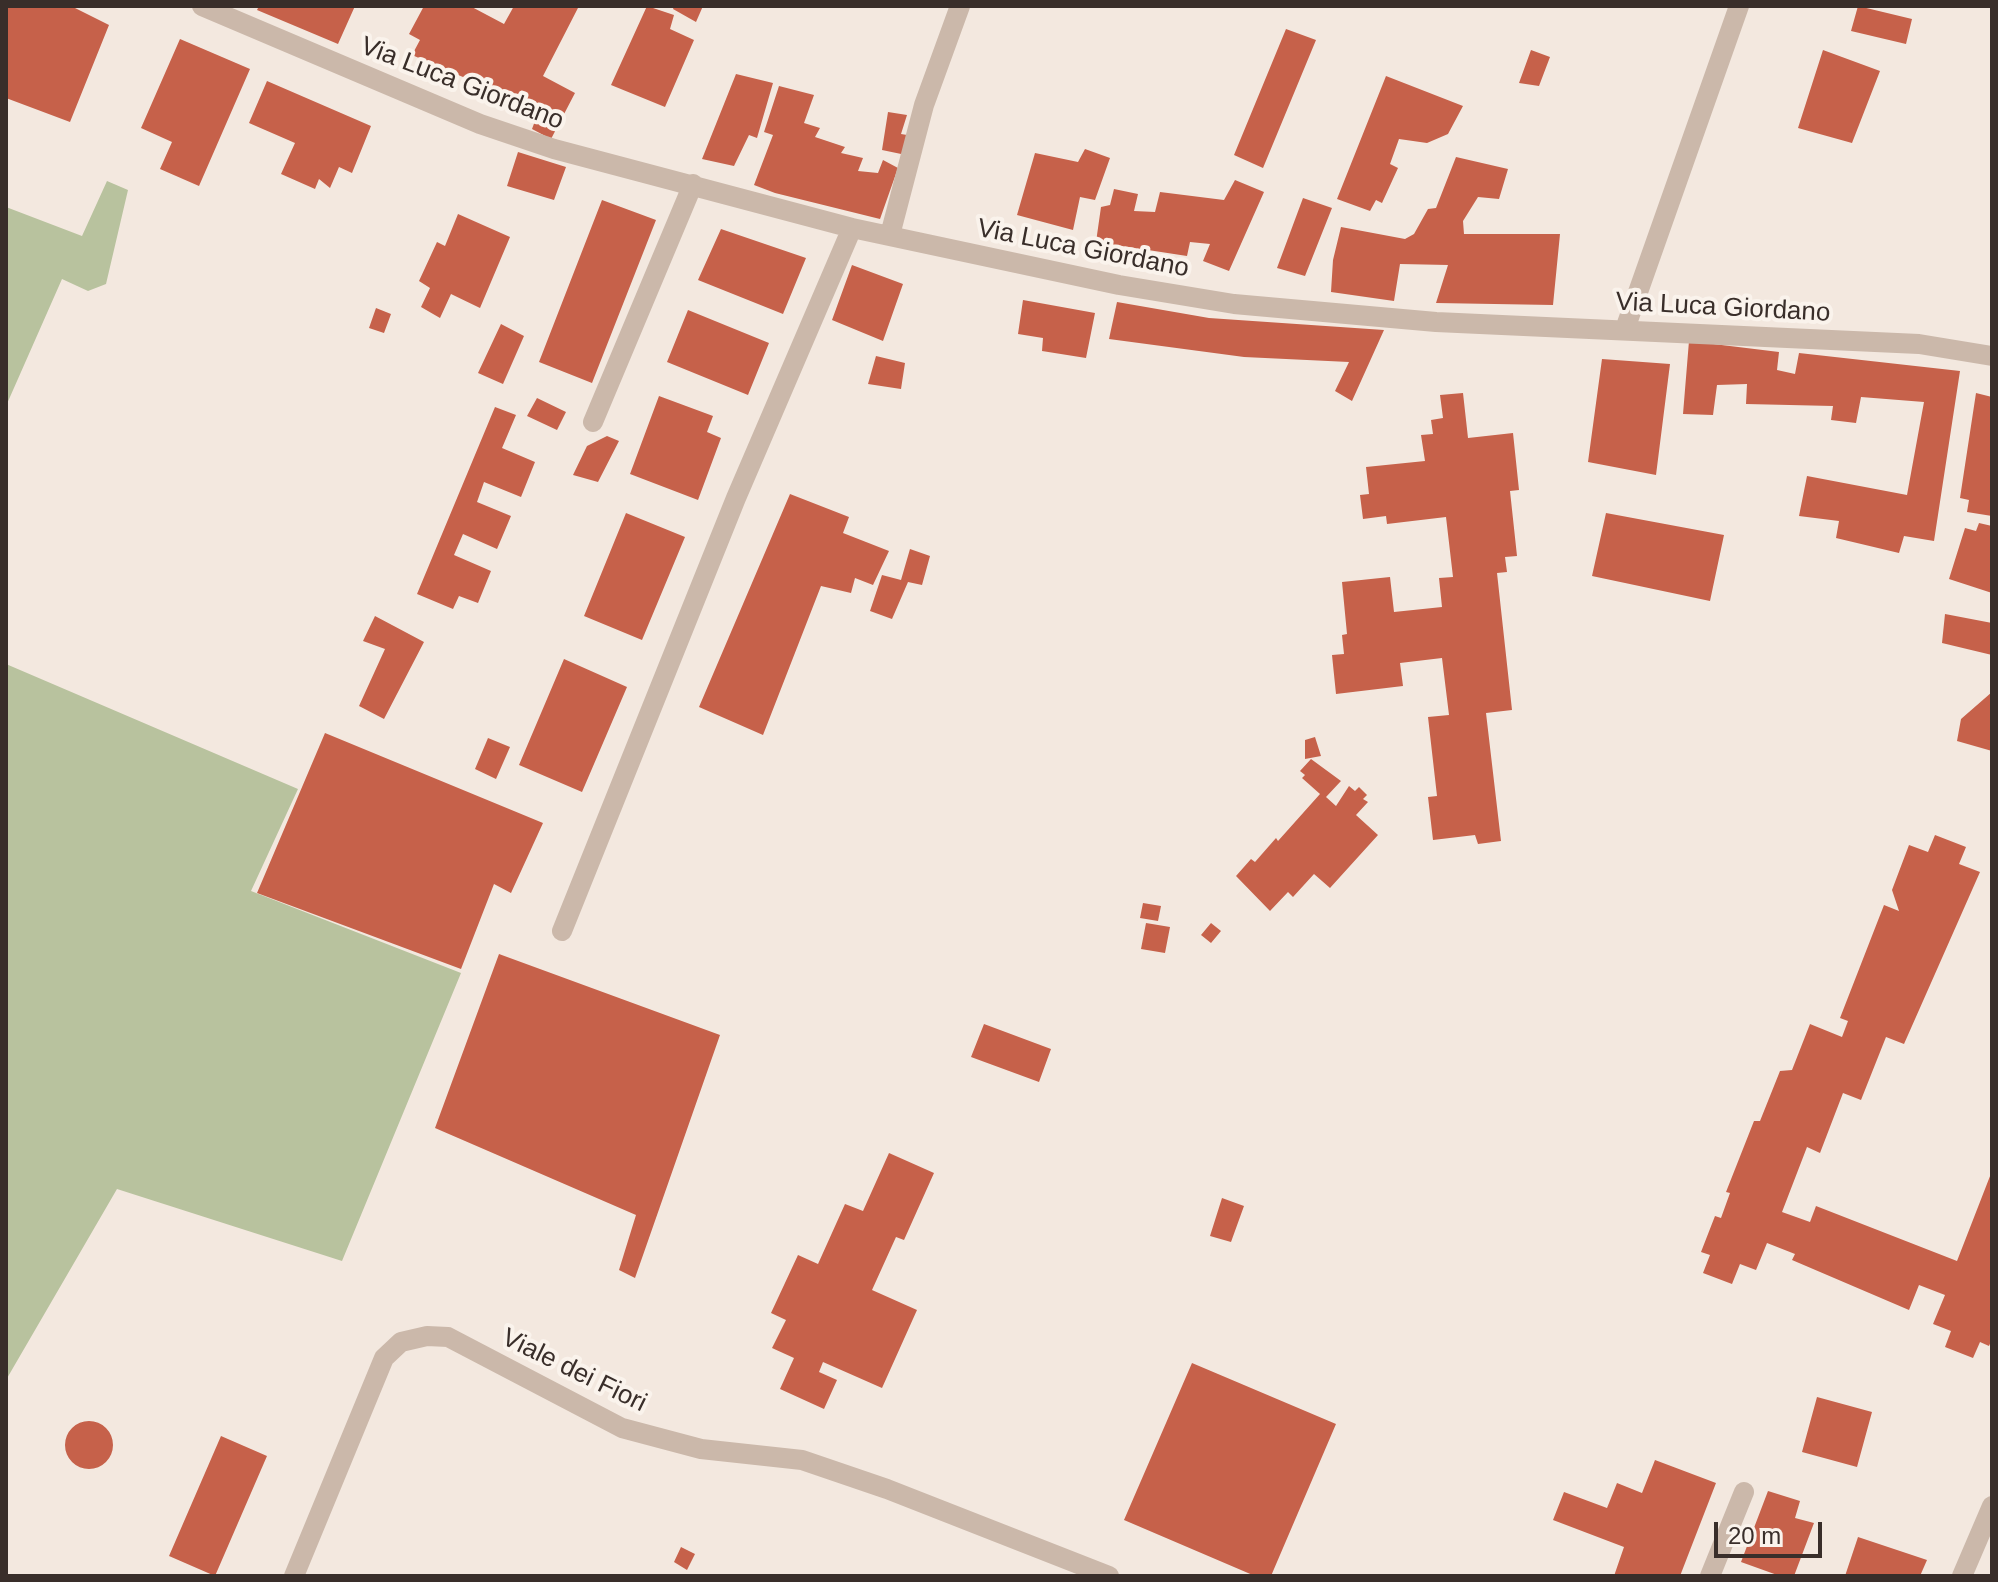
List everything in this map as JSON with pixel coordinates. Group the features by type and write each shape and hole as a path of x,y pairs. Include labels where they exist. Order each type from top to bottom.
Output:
{"street":[{"name":"Via Luca Giordano","path":"202,6 480,124 554,149 852,228 1119,285 1234,304 1436,322 1919,344 1992,356"},
{"path":"890,235 924,105 960,6"},
{"path":"1625,329 1739,6"},
{"path":"593,422 693,184"},
{"path":"562,931 736,498 852,228"},
{"name":"Viale dei Fiori","path":"294,1576 384,1358 401,1342 427,1336 448,1337 622,1428 701,1449 802,1460 887,1489 1109,1576"},
{"path":"1710,1576 1744,1492"},
{"path":"1962,1576 1992,1506"}],"green space":[{"path":"107,181 128,190 106,284 88,291 62,279 6,406 6,207 82,236"},
{"path":"6,664 298,789 251,891 461,973 342,1261 117,1189 6,1380"}],"building":[{"path":"6,6 71,6 109,25 70,122 6,98"},
{"path":"259,6 355,6 338,44 257,10"},
{"path":"424,6 470,6 504,24 514,6 579,6 543,76 575,93 551,139 532,129 535,121 496,101 500,93 412,55 420,40 409,34"},
{"path":"647,6 674,15 670,29 694,40 665,107 611,85"},
{"path":"674,6 703,6 696,22 673,9"},
{"path":"1858,6 1912,19 1906,44 1851,31"},
{"path":"1286,29 1316,40 1263,168 1234,155"},
{"path":"180,39 250,69 199,186 160,169 172,142 141,128"},
{"path":"1531,50 1550,57 1539,86 1519,83"},
{"path":"1823,50 1880,71 1852,143 1798,128"},
{"path":"736,74 773,83 757,138 749,135 734,166 702,159"},
{"path":"1386,76 1463,106 1448,134 1427,143 1399,139 1390,164 1398,168 1382,203 1376,200 1370,211 1337,199"},
{"path":"267,81 371,126 352,173 339,167 330,188 319,179 315,189 281,174 295,143 249,123"},
{"path":"779,86 814,95 804,123 820,128 815,137 845,147 841,153 863,158 858,171 878,173 883,160 898,168 880,219 754,185 773,135 764,132"},
{"path":"888,112 907,115 901,134 913,136 906,155 882,150"},
{"path":"1085,149 1110,158 1095,200 1080,197 1073,230 1017,215 1035,153 1078,162"},
{"path":"518,152 566,167 554,200 507,186"},
{"path":"1456,157 1508,169 1499,199 1478,197 1463,221 1464,234 1560,234 1553,305 1436,303 1448,265 1400,264 1394,301 1331,292 1333,260 1341,227 1405,239 1414,234 1428,209 1436,208"},
{"path":"1235,180 1264,192 1229,271 1203,261 1210,244 1190,242 1187,256 1096,242 1101,207 1110,205 1114,189 1138,194 1134,211 1155,212 1160,192 1224,200"},
{"path":"1303,198 1332,208 1305,276 1277,268"},
{"path":"602,200 656,220 592,383 539,362"},
{"path":"458,214 510,237 480,308 451,294 440,318 421,307 430,288 419,281 437,242 445,246"},
{"path":"721,229 806,258 783,314 698,280"},
{"path":"852,265 903,284 883,341 832,320"},
{"path":"1023,300 1095,313 1086,358 1042,351 1043,338 1018,334"},
{"path":"1117,302 1209,318 1384,330 1352,401 1335,391 1349,362 1244,357 1109,339"},
{"path":"376,308 391,314 384,333 369,328"},
{"path":"688,310 769,343 748,395 667,362"},
{"path":"501,324 524,336 503,384 478,373"},
{"path":"1689,341 1779,352 1777,370 1795,374 1799,353 1960,371 1934,541 1904,536 1899,553 1836,538 1839,521 1799,516 1807,476 1907,495 1924,402 1861,397 1856,423 1831,420 1833,406 1746,404 1747,384 1717,385 1713,415 1683,414"},
{"path":"876,356 905,363 901,389 868,384"},
{"path":"1602,359 1670,364 1656,475 1588,462"},
{"path":"1463,393 1468,438 1513,433 1519,490 1510,491 1517,556 1505,557 1507,572 1497,573 1512,710 1486,713 1501,841 1478,844 1475,835 1433,840 1428,797 1437,796 1428,717 1449,715 1442,658 1400,663 1403,686 1336,694 1332,655 1344,654 1342,635 1347,634 1342,582 1390,577 1394,612 1442,607 1439,578 1453,577 1446,517 1387,524 1386,516 1363,519 1360,495 1369,494 1366,467 1425,461 1421,435 1433,434 1431,420 1443,418 1440,395"},
{"path":"1976,393 1992,397 1992,516 1967,512 1969,500 1960,498"},
{"path":"659,396 713,416 707,432 721,438 698,500 630,474"},
{"path":"537,398 566,412 557,430 527,416"},
{"path":"495,407 516,415 502,448 535,462 521,497 484,482 477,502 511,516 497,549 463,534 454,555 491,571 478,603 459,596 453,609 417,594"},
{"path":"607,436 619,441 598,482 573,475 587,446"},
{"path":"790,494 849,517 843,533 889,551 873,585 855,578 851,593 821,586 763,735 699,707"},
{"path":"626,513 685,537 642,640 584,616"},
{"path":"1606,513 1724,535 1710,601 1592,576"},
{"path":"1979,523 1992,526 1992,593 1949,579 1965,528 1976,531"},
{"path":"910,549 930,556 922,585 908,582 892,619 870,611 882,575 901,580"},
{"path":"1945,614 1992,623 1992,655 1942,643"},
{"path":"375,616 424,642 384,719 359,706 385,649 363,641"},
{"path":"564,659 627,687 582,792 519,765"},
{"path":"1992,692 1992,751 1957,741 1961,719"},
{"path":"325,733 543,823 511,893 494,884 461,969 257,893"},
{"path":"1315,737 1321,756 1305,759 1305,740"},
{"path":"488,738 510,747 496,779 475,769"},
{"path":"1311,759 1341,781 1326,797 1336,806 1349,786 1355,791 1359,787 1367,795 1363,799 1368,802 1356,815 1378,835 1330,888 1314,874 1293,897 1288,892 1270,911 1236,876 1251,859 1255,862 1276,838 1278,841 1320,794 1302,778 1305,775 1300,771"},
{"path":"1935,835 1966,847 1959,864 1980,872 1904,1044 1886,1037 1861,1100 1843,1093 1820,1153 1807,1147 1782,1212 1810,1222 1816,1206 1957,1261 1992,1171 1992,1339 1989,1346 1980,1342 1973,1358 1945,1347 1951,1331 1933,1324 1945,1295 1919,1285 1909,1310 1792,1260 1795,1254 1767,1243 1756,1270 1740,1264 1732,1284 1703,1273 1710,1255 1701,1252 1715,1216 1721,1218 1730,1193 1726,1192 1754,1121 1760,1121 1780,1071 1792,1070 1810,1024 1842,1037 1848,1021 1840,1018 1884,905 1899,911 1892,890 1909,845 1928,852"},
{"path":"1143,903 1161,906 1158,921 1140,918"},
{"path":"1146,923 1170,927 1165,953 1141,949"},
{"path":"1211,923 1221,931 1211,943 1201,935"},
{"path":"499,954 720,1035 635,1278 619,1270 636,1215 435,1128"},
{"path":"984,1024 1051,1049 1039,1082 971,1057"},
{"path":"889,1153 934,1173 904,1240 896,1237 872,1290 917,1310 882,1388 823,1362 819,1372 837,1380 824,1409 780,1389 794,1358 772,1348 786,1320 771,1313 798,1255 818,1264 845,1204 863,1211"},
{"path":"1222,1198 1244,1206 1231,1242 1210,1236"},
{"path":"1192,1363 1336,1424 1271,1576 1255,1576 1124,1520"},
{"path":"1817,1397 1872,1412 1857,1467 1802,1452"},
{"path":"89,1421 106,1428 113,1445 106,1462 89,1469 72,1462 65,1445 72,1428"},
{"path":"221,1436 267,1456 215,1576 169,1556"},
{"path":"1655,1460 1716,1483 1680,1576 1614,1576 1624,1547 1553,1520 1564,1492 1607,1508 1617,1483 1642,1493"},
{"path":"1768,1491 1800,1501 1795,1518 1814,1523 1794,1576 1780,1576 1741,1562"},
{"path":"1858,1537 1927,1560 1920,1576 1845,1576"},
{"path":"681,1547 695,1554 687,1570 674,1562"}]}
